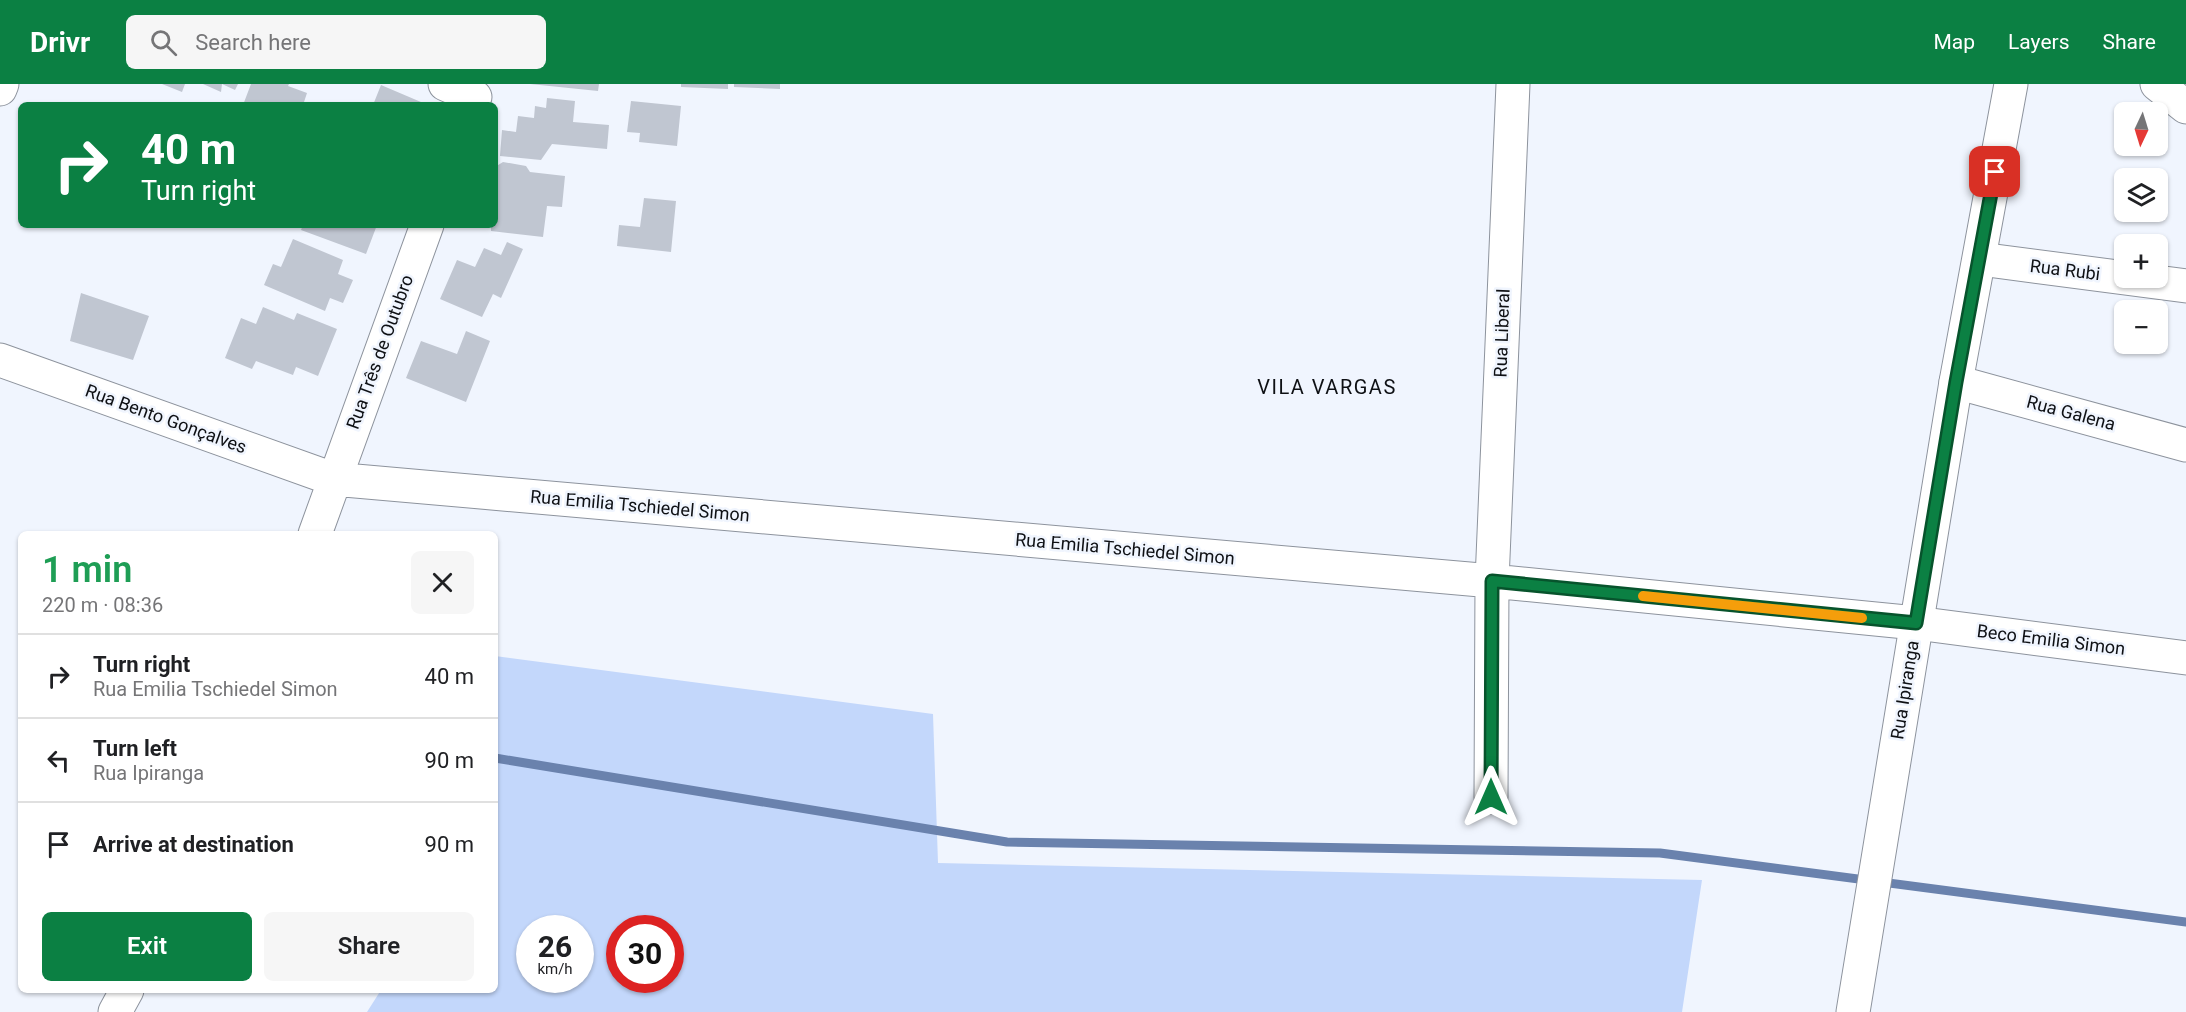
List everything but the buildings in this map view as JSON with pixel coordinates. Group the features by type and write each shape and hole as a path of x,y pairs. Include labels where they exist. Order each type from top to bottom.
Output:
{"street":[{"path":"0,89 2,84"},
{"path":"445,84 475,95"},
{"name":"Rua Liberal","path":"1491,797 1492,581 1513,84"},
{"name":"Rua Ipiranga","path":"1853,1012 1956,382 2011,84"},
{"path":"2157,84 2186,108"},
{"name":"Rua Três de Outubro","path":"316,531 426,228"},
{"name":"Rua Rubi","path":"1980,259 2186,286"},
{"name":"Rua Bento Gonçalves","path":"0,360 333,479"},
{"name":"Rua Galena","path":"1956,382 2186,444"},
{"name":"Rua Emilia Tschiedel Simon","path":"333,479 1492,581 1916,623"},
{"name":"Beco Emilia Simon","path":"1916,623 2186,658"},
{"path":"115,1012 125,993"}],"shaded area":[{"path":"498,656 933,714 938,863 1702,880 1682,1012 367,1012 379,993 498,993"}],"waterway":[{"path":"498,758 1007,842 1660,853 2186,922"}],"slow traffic":[{"path":"1643,596 1862,618"}],"district":[{"name":"VILA VARGAS","path":"1327,387"}],"route":[{"path":"1491,797 1492,581 1916,623 1956,382 1995,172"}]}
